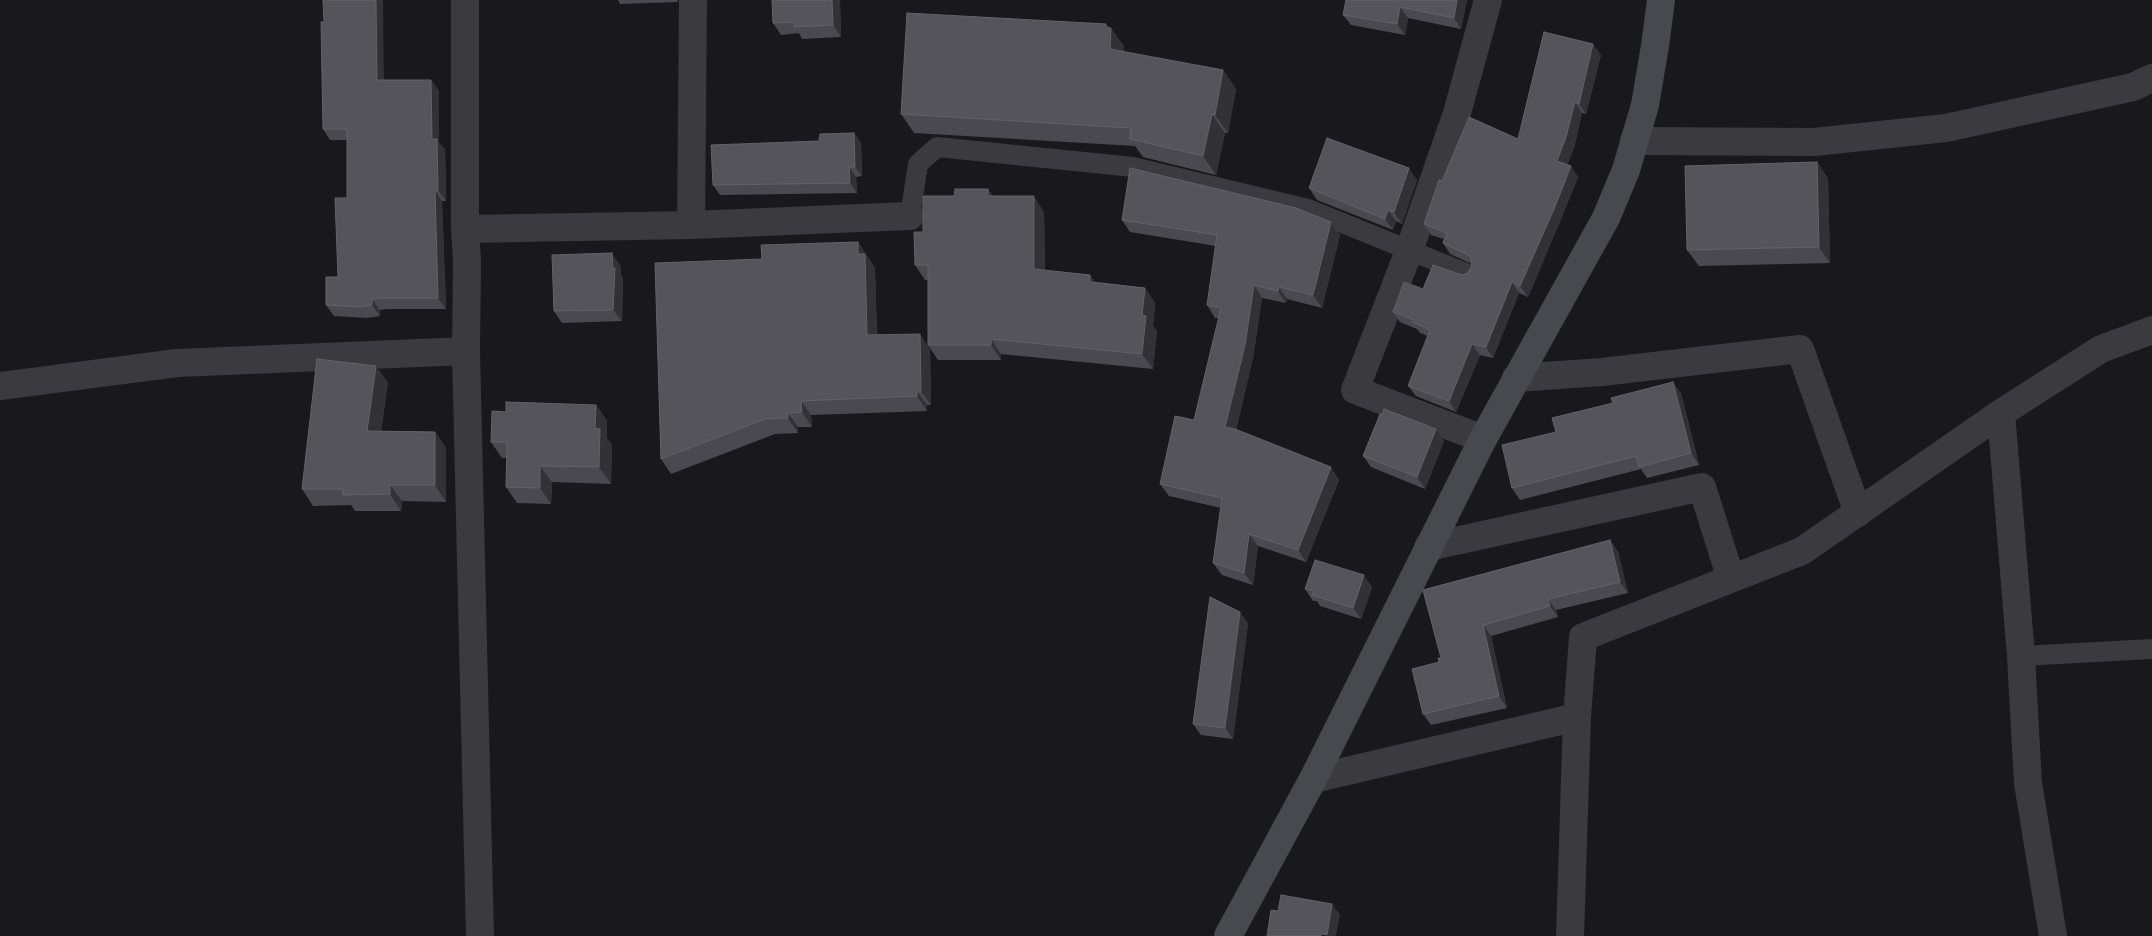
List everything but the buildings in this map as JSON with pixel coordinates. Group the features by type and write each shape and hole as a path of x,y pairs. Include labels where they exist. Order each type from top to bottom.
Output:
{"street":[{"path":"465,0 464,229 467,262 466,351 480,936"},
{"path":"691,225 693,0"},
{"path":"1483,439 1355,390 1409,251 1457,113 1488,0"},
{"path":"1228,936 1314,779 1483,439 1606,218 1626,170 1646,105 1660,0"},
{"path":"1634,141 1814,142 1946,128 2133,87 2152,78"},
{"path":"464,229 691,225 910,216"},
{"path":"1570,936 1577,717 1583,637 1802,551 2001,413 2101,349 2152,330"},
{"path":"1516,378 1602,372 1800,349 1858,513"},
{"path":"0,386 177,363 466,351"},
{"path":"2001,413 2021,656 2028,783 2051,927"},
{"path":"1428,547 1702,487 1731,579"},
{"path":"1314,779 1577,717"}],"lane":[{"path":"910,216 918,164 937,147 1133,167 1308,209 1468,274"},
{"path":"2021,656 2152,649"}]}
